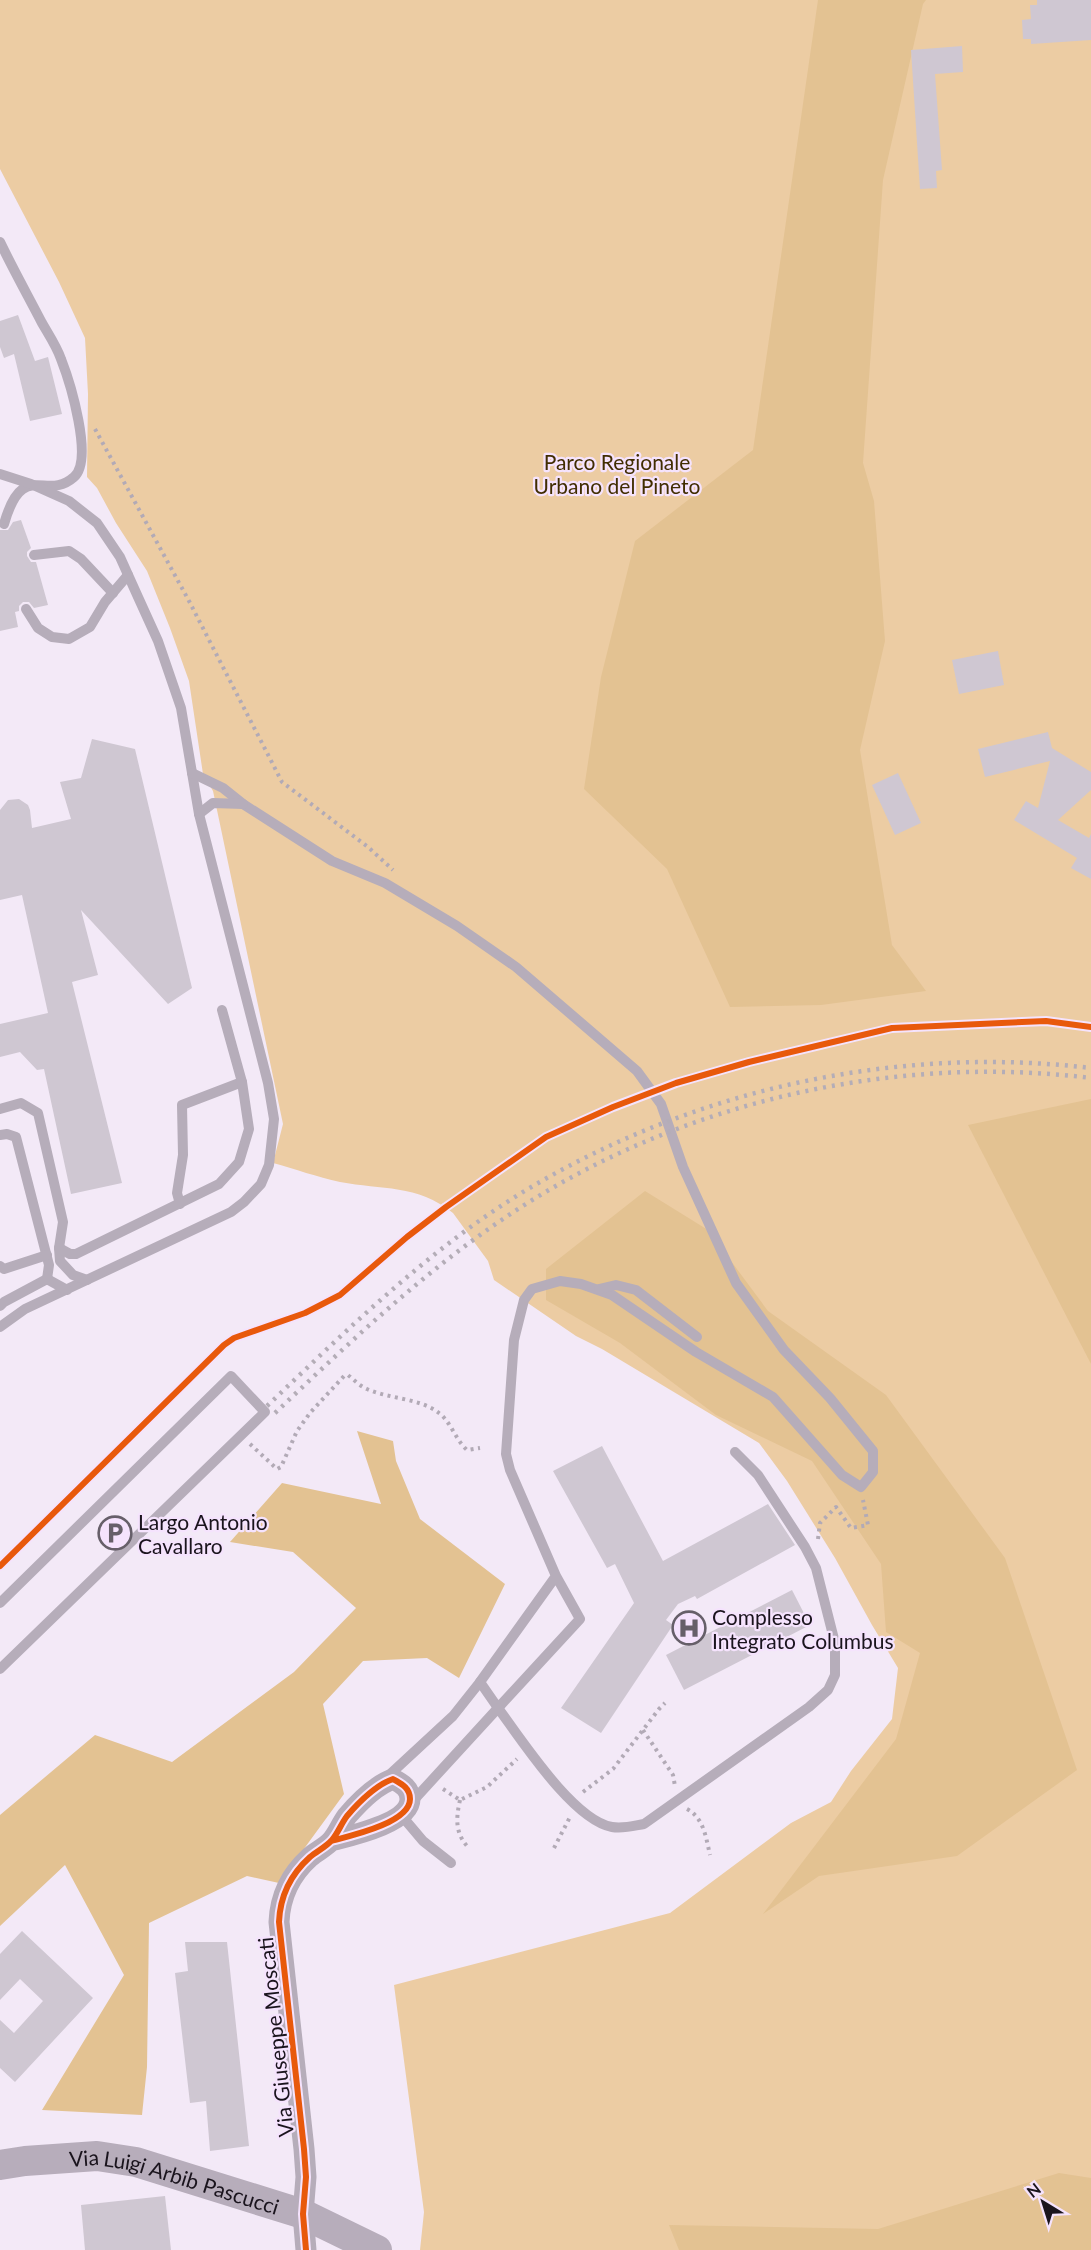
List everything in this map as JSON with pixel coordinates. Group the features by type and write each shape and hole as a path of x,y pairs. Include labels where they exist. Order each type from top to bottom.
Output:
{"street":[{"path":"381,1783 393,1779 403,1784 410,1793 405,1810"},
{"name":"Via Giuseppe Moscati","path":"306,2250 303,2214 306,2177 304,2149 279,1913 283,1893 298,1870 331,1840 348,1816 381,1783"},
{"name":"Via Giuseppe Moscati","path":"331,1840 364,1833 405,1810"},
{"name":"Via Luigi Arbib Pascucci","path":"0,2165 97,2156 120,2158 303,2214 377,2250"}],"lane":[{"path":"0,242 61,358 83,443 82,465 77,475 62,484 31,484 19,492 10,505 4,524"},
{"path":"0,474 31,484 69,501 98,523 120,557 172,678 181,708 199,814 268,1083 274,1119 269,1165 261,1184 231,1212 25,1309 0,1325"},
{"path":"34,555 69,551 81,559 113,593"},
{"path":"26,609 38,628 52,637 69,639 90,627 128,575"},
{"path":"192,772 223,788 243,804 332,861 386,883 457,926 516,967 637,1071 661,1104 682,1167 736,1283 784,1350 830,1398 873,1451 873,1472 861,1487 843,1475 773,1397 696,1352 612,1295 560,1281 532,1289 524,1300 514,1340 507,1426 507,1463 556,1576 580,1619 405,1810 423,1841 451,1863"},
{"path":"199,814 213,803 243,804"},
{"path":"59,1248 70,1254 76,1254 180,1204 219,1184 239,1161 249,1129 242,1082 222,1010"},
{"path":"180,1204 177,1193 183,1155 182,1105 242,1082"},
{"path":"0,1110 21,1103 38,1113 63,1222 59,1248 60,1261 73,1275 87,1280"},
{"path":"0,1135 7,1134 16,1137 49,1265 47,1280"},
{"path":"0,1266 4,1269 46,1255"},
{"path":"47,1280 66,1290"},
{"path":"0,1306 47,1280"},
{"path":"596,1289 616,1285 636,1290 697,1337"},
{"path":"0,1603 231,1376 265,1412 0,1669"},
{"path":"480,1682 554,1784 587,1815 609,1827 626,1828 644,1824 809,1707 828,1690 835,1675 835,1643 816,1568 758,1475 735,1452"},
{"path":"381,1783 453,1716 556,1576"}],"path":[{"path":"94,426 189,601 282,782 368,847 394,871"},
{"path":"241,1436 277,1469 281,1467 297,1431 310,1413 344,1376 348,1375 366,1389 438,1412 459,1443 467,1450 480,1448"},
{"path":"810,1557 817,1551 820,1523 836,1508 851,1528 868,1524 861,1487"},
{"path":"460,1800 457,1815 458,1836 467,1846"}],"green space":[{"name":"Parco Regionale Urbano del Pineto","path":"0,0 1091,0 1091,2250 420,2250 424,2212 394,1985 670,1913 791,1823 831,1802 851,1771 892,1719 898,1668 835,1558 787,1481 759,1443 602,1349 576,1336 494,1280 488,1261 453,1213 440,1204 412,1193 340,1182 273,1163 283,1124 213,791 203,774 189,681 147,571 97,488 87,477 88,394 85,338 59,282 0,169"}],"shaded area":[{"path":"818,0 926,0 923,4 883,180 863,463 874,501 885,641 860,750 892,945 926,991 821,1005 730,1007 667,869 584,789 601,677 635,541 753,450"},
{"path":"1091,1099 1091,1364 968,1125"},
{"path":"645,1191 708,1230 768,1311 886,1395 1005,1558 1077,1770 957,1856 819,1876 763,1914 896,1739 920,1653 886,1632 881,1564 812,1461 716,1415 620,1343 546,1300 546,1269"},
{"path":"357,1431 393,1441 396,1461 420,1519 505,1584 459,1678 427,1658 363,1661 323,1704 344,1794 279,1883 247,1876 149,1923 147,2067 142,2115 42,2110 124,1975 65,1865 0,1926 0,1815 95,1735 172,1762 294,1672 356,1608 293,1552 230,1542 282,1483 381,1504"},
{"path":"1059,2173 1091,2178 1091,2250 679,2250 669,2225 878,2229"}],"building":[{"path":"1037,0 1091,0 1091,40 1031,44 1031,39 1023,39 1022,20 1031,19 1030,5 1037,5"},
{"path":"962,46 963,72 935,74 942,170 936,171 937,188 920,189 911,50"},
{"path":"18,315 35,361 48,357 62,414 30,421 14,354 4,358 0,347 0,321"},
{"path":"21,520 31,548 27,556 31,562 36,562 48,605 34,608 29,602 23,602 19,606 19,611 15,612 18,627 0,631 0,530 8,530 13,522"},
{"path":"998,651 1004,685 959,694 952,660"},
{"path":"1048,732 1052,748 1091,772 1091,790 1058,820 1089,838 1091,834 1091,879 1071,868 1077,858 1014,820 1026,801 1038,808 1050,761 985,777 978,749"},
{"path":"92,739 135,749 192,988 168,1004 81,910 98,975 72,982 122,1183 71,1194 44,1069 37,1070 20,1052 0,1057 0,1024 48,1013 22,895 0,900 0,810 8,800 19,799 28,805 32,828 71,819 60,782 81,778"},
{"path":"898,773 921,823 895,835 872,785"},
{"path":"602,1446 663,1561 768,1504 795,1545 697,1599 695,1596 678,1604 666,1620 673,1625 601,1733 561,1708 634,1603 615,1564 607,1568 553,1471"},
{"path":"792,1590 810,1625 684,1690 666,1655"},
{"path":"22,1931 93,1998 15,2082 0,2068 0,2020 14,2033 43,2001 20,1979 0,2000 0,1954"},
{"path":"185,1942 227,1942 249,2146 210,2151 206,2101 190,2103 175,1973 188,1971"},
{"path":"165,2196 171,2250 85,2250 81,2205"}],"railway":[{"path":"267,1406 392,1290 492,1212 528,1189 592,1154 659,1125 728,1101 799,1082 872,1070 945,1063 1018,1062 1091,1068"},
{"path":"275,1413 329,1362 442,1263 503,1219 568,1179 638,1145 710,1117 784,1096 860,1081 937,1073 1014,1072 1091,1078"}],"cycle path":[{"path":"0,1566 224,1345 234,1338 305,1313 340,1295 407,1237 446,1207 546,1137 613,1107 676,1083 749,1062 892,1028 1046,1021 1091,1027"},
{"path":"306,2250 303,2214 306,2177 304,2149 279,1922 281,1904 287,1887 297,1871 310,1857 332,1840 347,1816 362,1800 380,1785 393,1779 407,1789 410,1795 407,1807 390,1822 331,1841"}],"place":[{"name":"Largo Antonio Cavallaro","path":"115,1533"},
{"name":"Complesso Integrato Columbus","path":"689,1628"}]}
